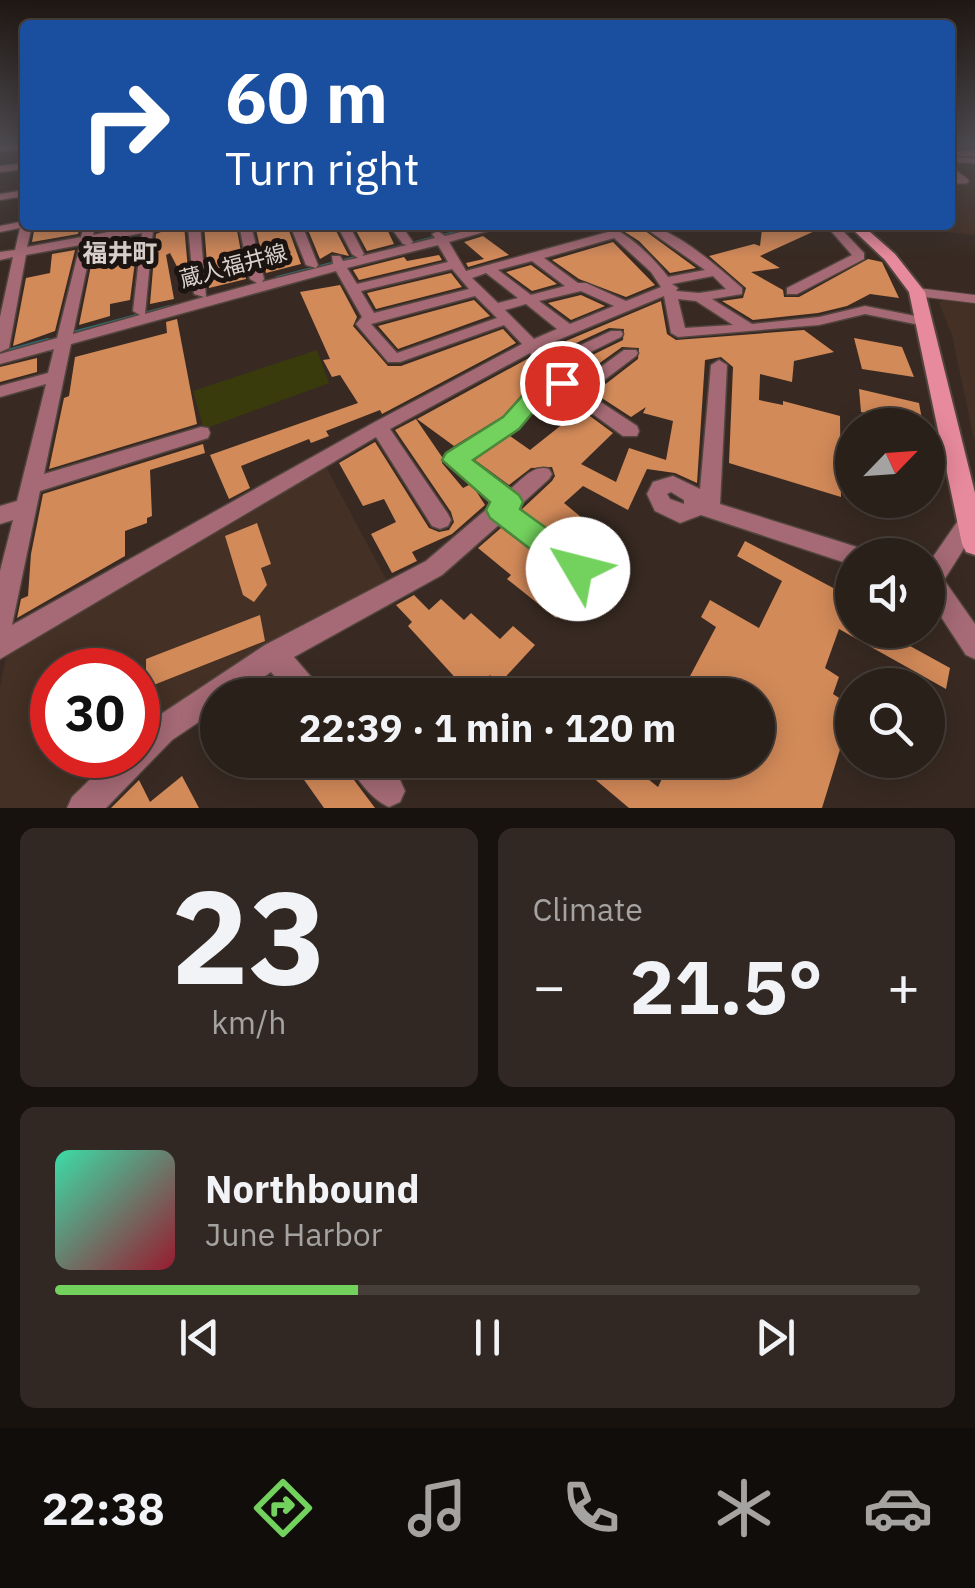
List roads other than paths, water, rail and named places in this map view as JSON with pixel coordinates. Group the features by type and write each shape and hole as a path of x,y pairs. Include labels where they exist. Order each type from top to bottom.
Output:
{"main road":[{"path":"860,230 890,257 917,292 972,533"}],"street":[{"path":"1,348 25,230"},
{"path":"140,310 147,230"},
{"path":"195,230 201,294"},
{"path":"246,230 257,279"},
{"path":"298,230 312,265"},
{"path":"346,230 358,254"},
{"path":"399,230 407,242"},
{"path":"353,288 459,270 490,270 612,230 653,265 670,288 678,333 749,329 864,310 925,322"},
{"path":"654,230 738,291 699,297"},
{"path":"792,291 860,256 836,230"},
{"path":"0,256 88,232 0,624"},
{"path":"0,359 64,337 443,233 459,270 562,380 630,431"},
{"name":"蔵人福井線","path":"1,348 64,337 140,310 443,233"},
{"path":"638,252 676,244"},
{"path":"534,256 576,288"},
{"path":"653,265 696,257"},
{"path":"338,262 370,318"},
{"path":"490,270 584,348"},
{"path":"0,646 380,427 532,345 716,272"},
{"path":"478,291 370,318 363,324 394,359 525,300 581,286 627,307"},
{"path":"670,288 699,297 749,329"},
{"path":"562,380 584,348 616,334"},
{"path":"578,569 454,460 511,423 532,399 562,380 630,353"},
{"path":"719,365 702,507 835,550"},
{"path":"0,392 55,376"},
{"path":"380,427 440,520"},
{"path":"0,515 28,497 201,433"},
{"path":"160,732 274,654 434,568 542,474"},
{"path":"945,563 972,533"},
{"path":"945,603 975,646"},
{"path":"274,654 294,678"},
{"path":"85,807 113,778"},
{"path":"379,778 389,790"}],"lane":[{"path":"917,292 975,299"}],"waterway":[{"path":"443,236 467,230"},
{"path":"389,250 434,238"},
{"path":"277,278 363,256"},
{"path":"73,333 170,307"},
{"path":"0,353 48,340"}],"district":[{"name":"福井町","path":"120,252"}]}
